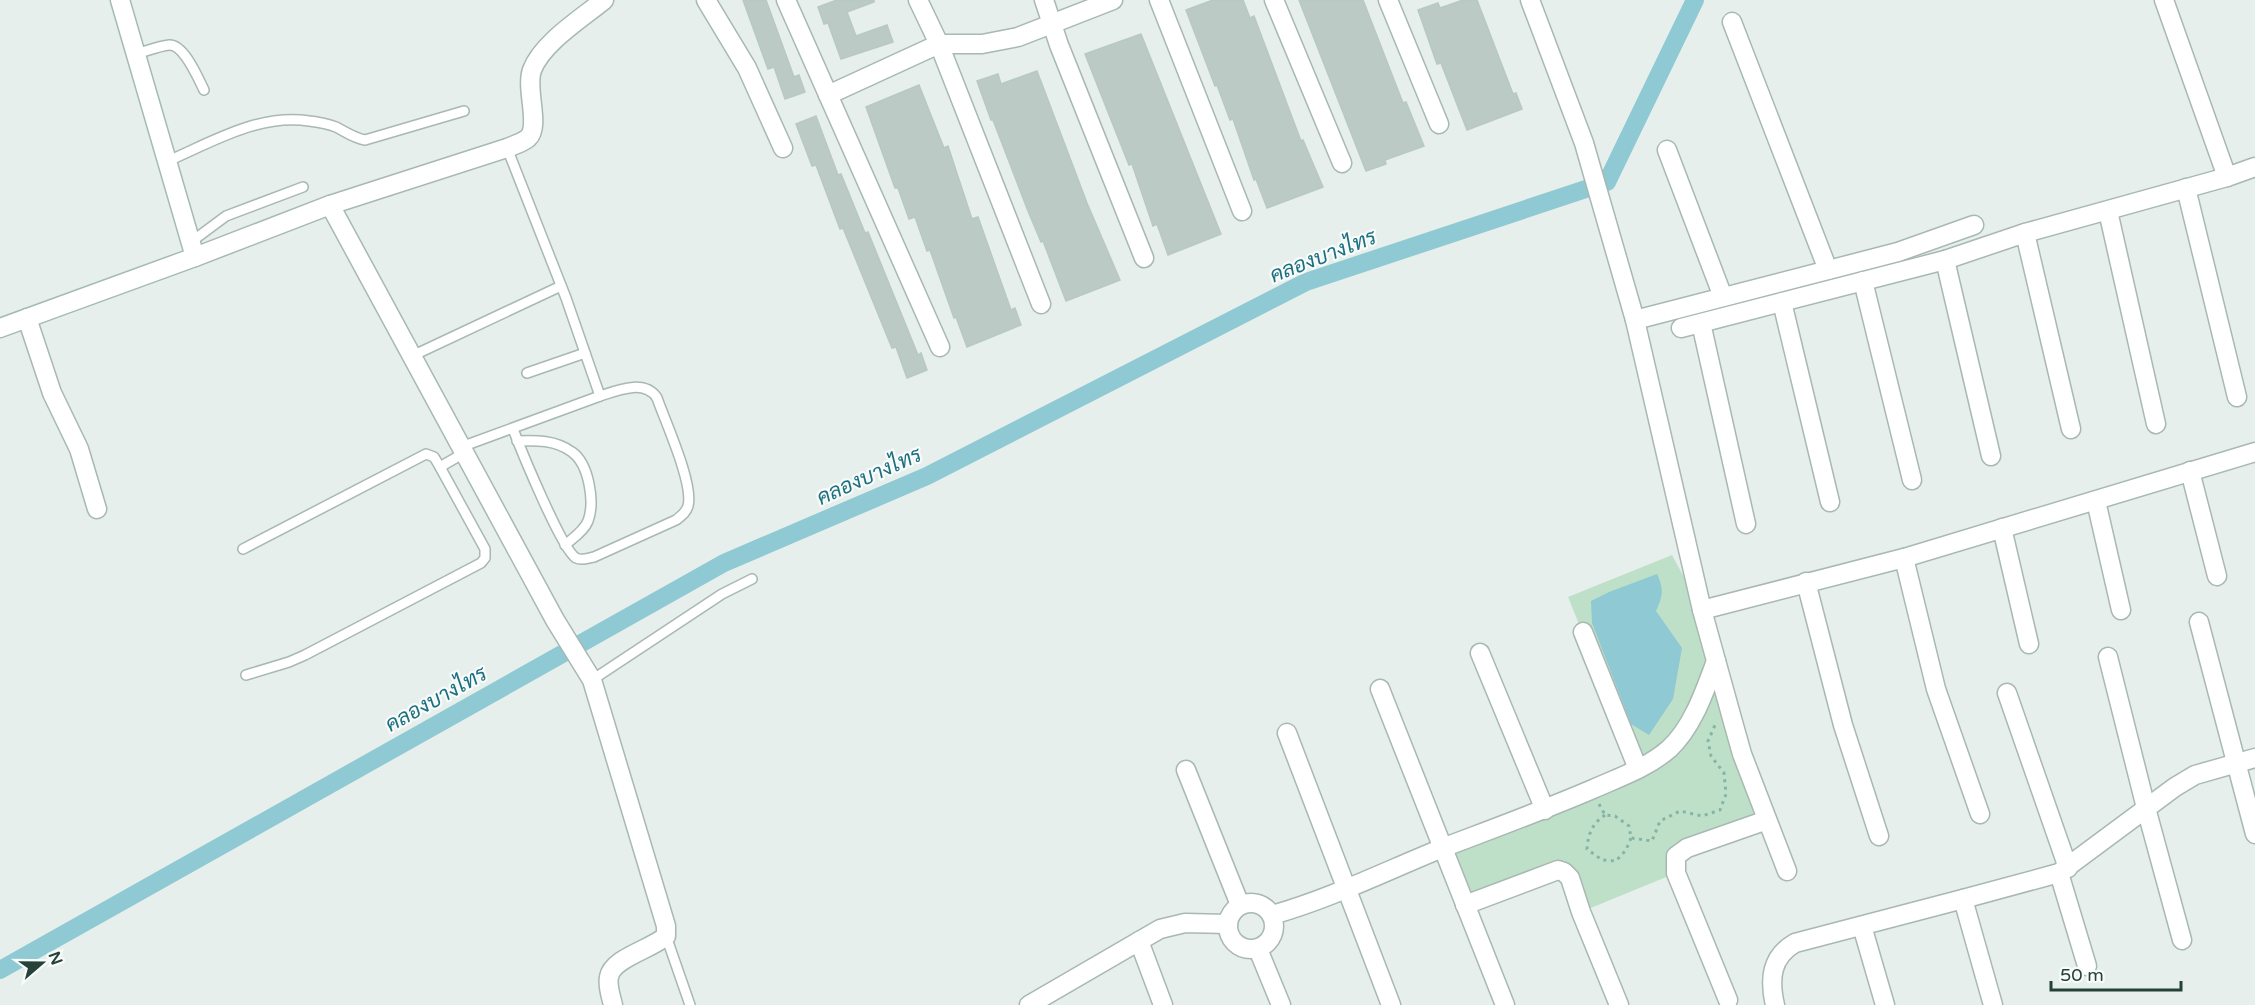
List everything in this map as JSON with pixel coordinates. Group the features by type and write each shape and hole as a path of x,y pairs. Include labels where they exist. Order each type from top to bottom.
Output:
{"street":[{"path":"120,0 193,249"},
{"path":"0,328 193,249 507,148 529,137 533,129 529,87 531,71 549,46 604,0"},
{"path":"706,0 747,68 783,148"},
{"path":"786,0 940,347"},
{"path":"918,0 939,44 1041,304"},
{"path":"1044,0 1144,258"},
{"path":"828,95 939,44 982,44 1018,37 1113,0"},
{"path":"1159,0 1242,211"},
{"path":"1274,0 1342,163"},
{"path":"1388,0 1439,124"},
{"path":"1530,0 1584,143 1635,320 1702,610 1716,661 1742,754 1787,871"},
{"path":"2164,0 2227,177"},
{"path":"1732,22 1827,270"},
{"path":"1667,150 1723,297"},
{"path":"1681,328 1945,260 2025,234 2255,167"},
{"path":"2186,188 2237,397"},
{"path":"330,205 555,620 591,679 666,926 662,939 616,964 609,974 613,1005"},
{"path":"2108,211 2156,424"},
{"path":"1635,320 1898,252 1974,225"},
{"path":"2025,234 2071,429"},
{"path":"1945,260 1991,456"},
{"path":"1863,281 1912,480"},
{"path":"1782,302 1830,502"},
{"path":"27,318 52,393 79,449 97,509"},
{"path":"1701,323 1746,524"},
{"path":"1702,610 1904,558 2255,452"},
{"path":"2190,471 2217,576"},
{"path":"2096,501 2121,610"},
{"path":"2002,528 2029,644"},
{"path":"1904,558 1936,689 1980,814"},
{"path":"1806,582 1843,725 1880,836"},
{"path":"2199,622 2255,834"},
{"path":"1583,632 1638,769"},
{"path":"1480,653 1545,810"},
{"path":"2108,657 2182,940"},
{"path":"1272,915 1346,890 1444,848 1545,810 1658,758 1672,746 1697,710 1716,661"},
{"path":"1380,689 1505,1005"},
{"path":"2007,693 2063,870 2087,966"},
{"path":"1287,733 1391,1005"},
{"path":"1775,1005 1771,980 1776,962 1785,950 1796,943 2063,870 2146,808 2195,775 2255,758"},
{"path":"1186,770 1240,905"},
{"path":"1728,1000 1676,873 1677,856 1687,848 1767,820"},
{"path":"1464,905 1558,870 1564,872 1570,878 1581,912 1619,1005"},
{"path":"1963,899 1992,1005"},
{"path":"1258,904 1272,915 1274,928 1272,935 1269,941 1258,949 1247,949 1237,944 1230,935 1228,924 1232,913 1240,905 1258,904"},
{"path":"1029,1005 1049,1000 1160,929 1185,923 1228,924"},
{"path":"1862,926 1885,1005"},
{"path":"1139,941 1163,1005"},
{"path":"1258,949 1281,1005"}],"lane":[{"path":"136,54 171,45 177,46 185,54 204,90"},
{"path":"168,161 257,123 274,120 300,120 333,126 356,139 365,140 464,111"},
{"path":"507,148 561,286 600,396"},
{"path":"193,249 226,216 303,187"},
{"path":"412,356 561,286"},
{"path":"527,373 585,353"},
{"path":"440,467 463,450 513,429 600,396 643,387 652,391 657,398 688,487 688,504 685,512 676,520 588,558 582,560 574,557 565,545 513,429"},
{"path":"517,441 542,441 557,444 573,452 589,482 591,496 588,522 565,545"},
{"path":"243,549 426,454 434,457 485,549 485,558 481,563 289,663 246,675"},
{"path":"591,679 722,594 752,579"},
{"path":"662,939 690,1005"}],"path":[{"path":"1631,838 1652,841 1660,821 1680,811 1701,816 1720,810 1726,794 1724,773 1711,756 1708,741 1716,724"},
{"path":"1592,789 1605,815"},
{"path":"1605,815 1616,816 1629,826 1631,838 1626,850 1616,861 1602,860 1587,849 1588,836 1595,822 1605,815"}],"green space":[{"path":"1672,555 1702,610 1767,820 1670,857 1676,873 1581,912 1563,870 1467,914 1444,848 1638,769 1568,597"}],"water":[{"path":"1657,574 1662,593 1656,611 1682,648 1673,699 1649,735 1631,724 1592,623 1591,601"}],"building":[{"path":"743,0 766,0 794,77 799,75 805,92 785,99 774,67 768,69"},
{"path":"837,0 874,0 874,2 847,12 856,36 887,25 893,42 841,59 828,23 824,24 818,7"},
{"path":"1213,0 1243,0 1250,18 1254,16 1301,141 1303,140 1323,187 1267,208 1256,179 1254,180 1233,119 1230,120 1217,85 1215,86 1186,10"},
{"path":"1299,0 1363,0 1403,103 1406,102 1424,146 1385,160 1386,164 1366,171"},
{"path":"1463,0 1477,0 1513,94 1516,93 1522,109 1467,130 1441,63 1437,64 1418,10 1438,3 1440,8"},
{"path":"1141,34 1221,234 1168,255 1157,224 1153,226 1132,164 1129,165 1085,54"},
{"path":"1037,71 1087,203 1120,280 1066,301 977,81 998,74 1001,84"},
{"path":"919,85 944,148 948,146 972,219 978,217 1011,310 1015,308 1021,325 967,347 956,317 954,318 930,250 927,251 915,217 909,219 898,188 895,188 866,107"},
{"path":"816,116 838,175 841,174 865,233 868,232 918,355 921,353 927,370 907,378 896,347 892,348 843,228 840,229 816,165 812,166 796,124"}],"waterway":[{"name":"คลองบางไทร","path":"0,970 724,563 927,476 1306,282 1607,182 1695,0"}]}
